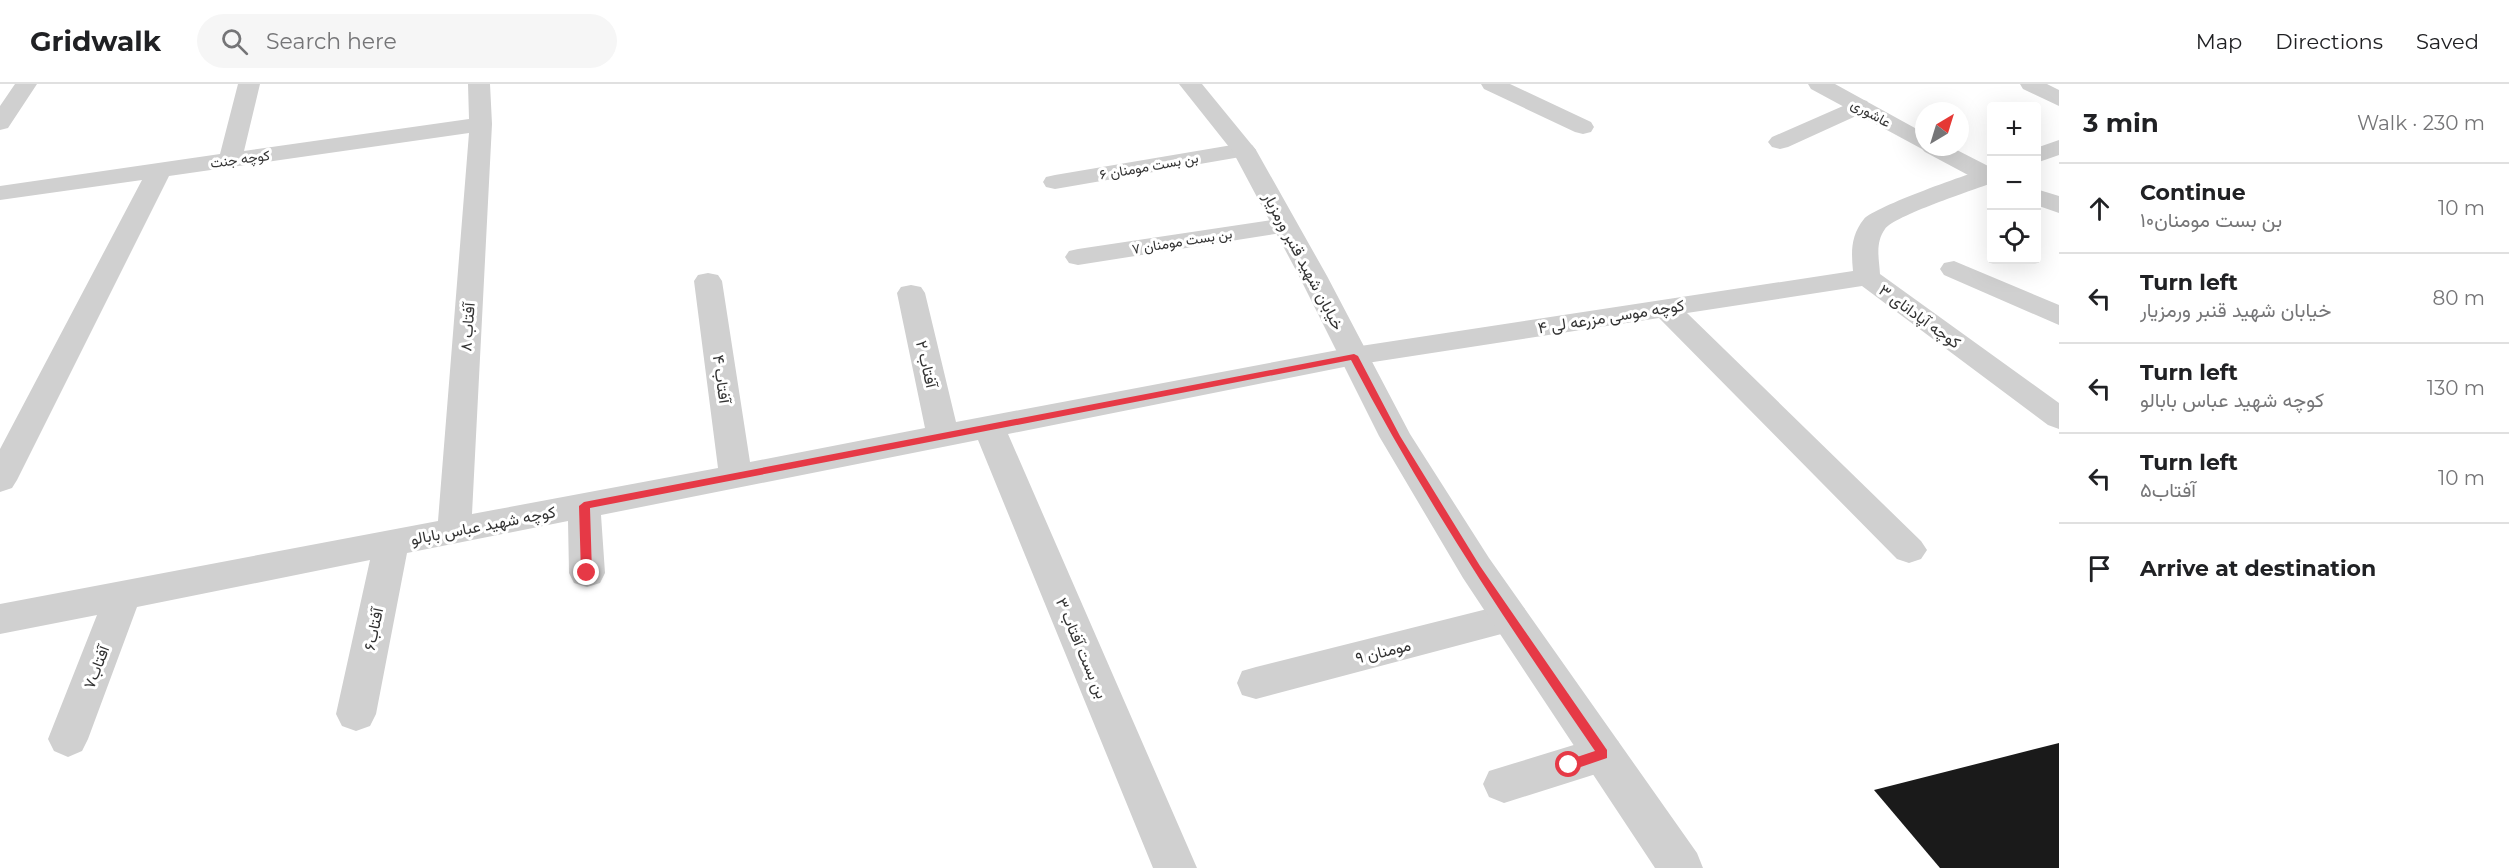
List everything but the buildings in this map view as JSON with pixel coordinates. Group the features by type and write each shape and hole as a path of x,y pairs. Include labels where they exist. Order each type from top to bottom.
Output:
{"street":[{"path":"0,123 26,84"},
{"path":"230,161 249,84"},
{"name":"آفتاب ۸","path":"454,531 481,124 479,84"},
{"name":"خیابان شهید قنبر ورمزیار","path":"1190,84 1244,150 1395,436 1476,568 1681,868"},
{"path":"1492,84 1583,127"},
{"name":"عاشوری","path":"1818,84 1915,137"},
{"path":"2031,84 2059,99"},
{"path":"1780,142 1859,106"},
{"name":"کوچه جنت","path":"0,193 481,124"},
{"path":"2041,154 2059,147"},
{"name":"۶ بن بست مومنان","path":"1054,182 1244,150"},
{"path":"1951,156 1987,174"},
{"path":"0,480 159,171"},
{"name":"کوچه آپادانای ۳","path":"1987,177 1908,206 1875,222 1864,245 1867,277 2059,418"},
{"path":"2041,198 2059,205"},
{"name":"۷ بن بست مومنان","path":"1078,257 1286,226"},
{"path":"1954,269 2059,316"},
{"name":"۴ کوچه موسی مزرعه لی","path":"1354,356 1867,277"},
{"name":"آفتاب ۴","path":"708,281 736,476"},
{"name":"آفتاب ۲","path":"911,293 943,436"},
{"path":"1665,308 1909,550"},
{"name":"کوچه شهید عباس بابالو","path":"0,619 1354,356"},
{"name":"بن بست آفتاب ۳","path":"989,427 1175,868"},
{"path":"584,506 587,573"},
{"name":"آفتاب۶","path":"356,714 391,543"},
{"name":"آفتاب۷","path":"68,739 123,595"},
{"name":"مومنان ۹","path":"1256,683 1511,618"},
{"path":"1504,784 1603,754"}],"route":[{"path":"587,573 584,506 1354,356 1395,436 1476,568 1603,754 1569,765"}]}
